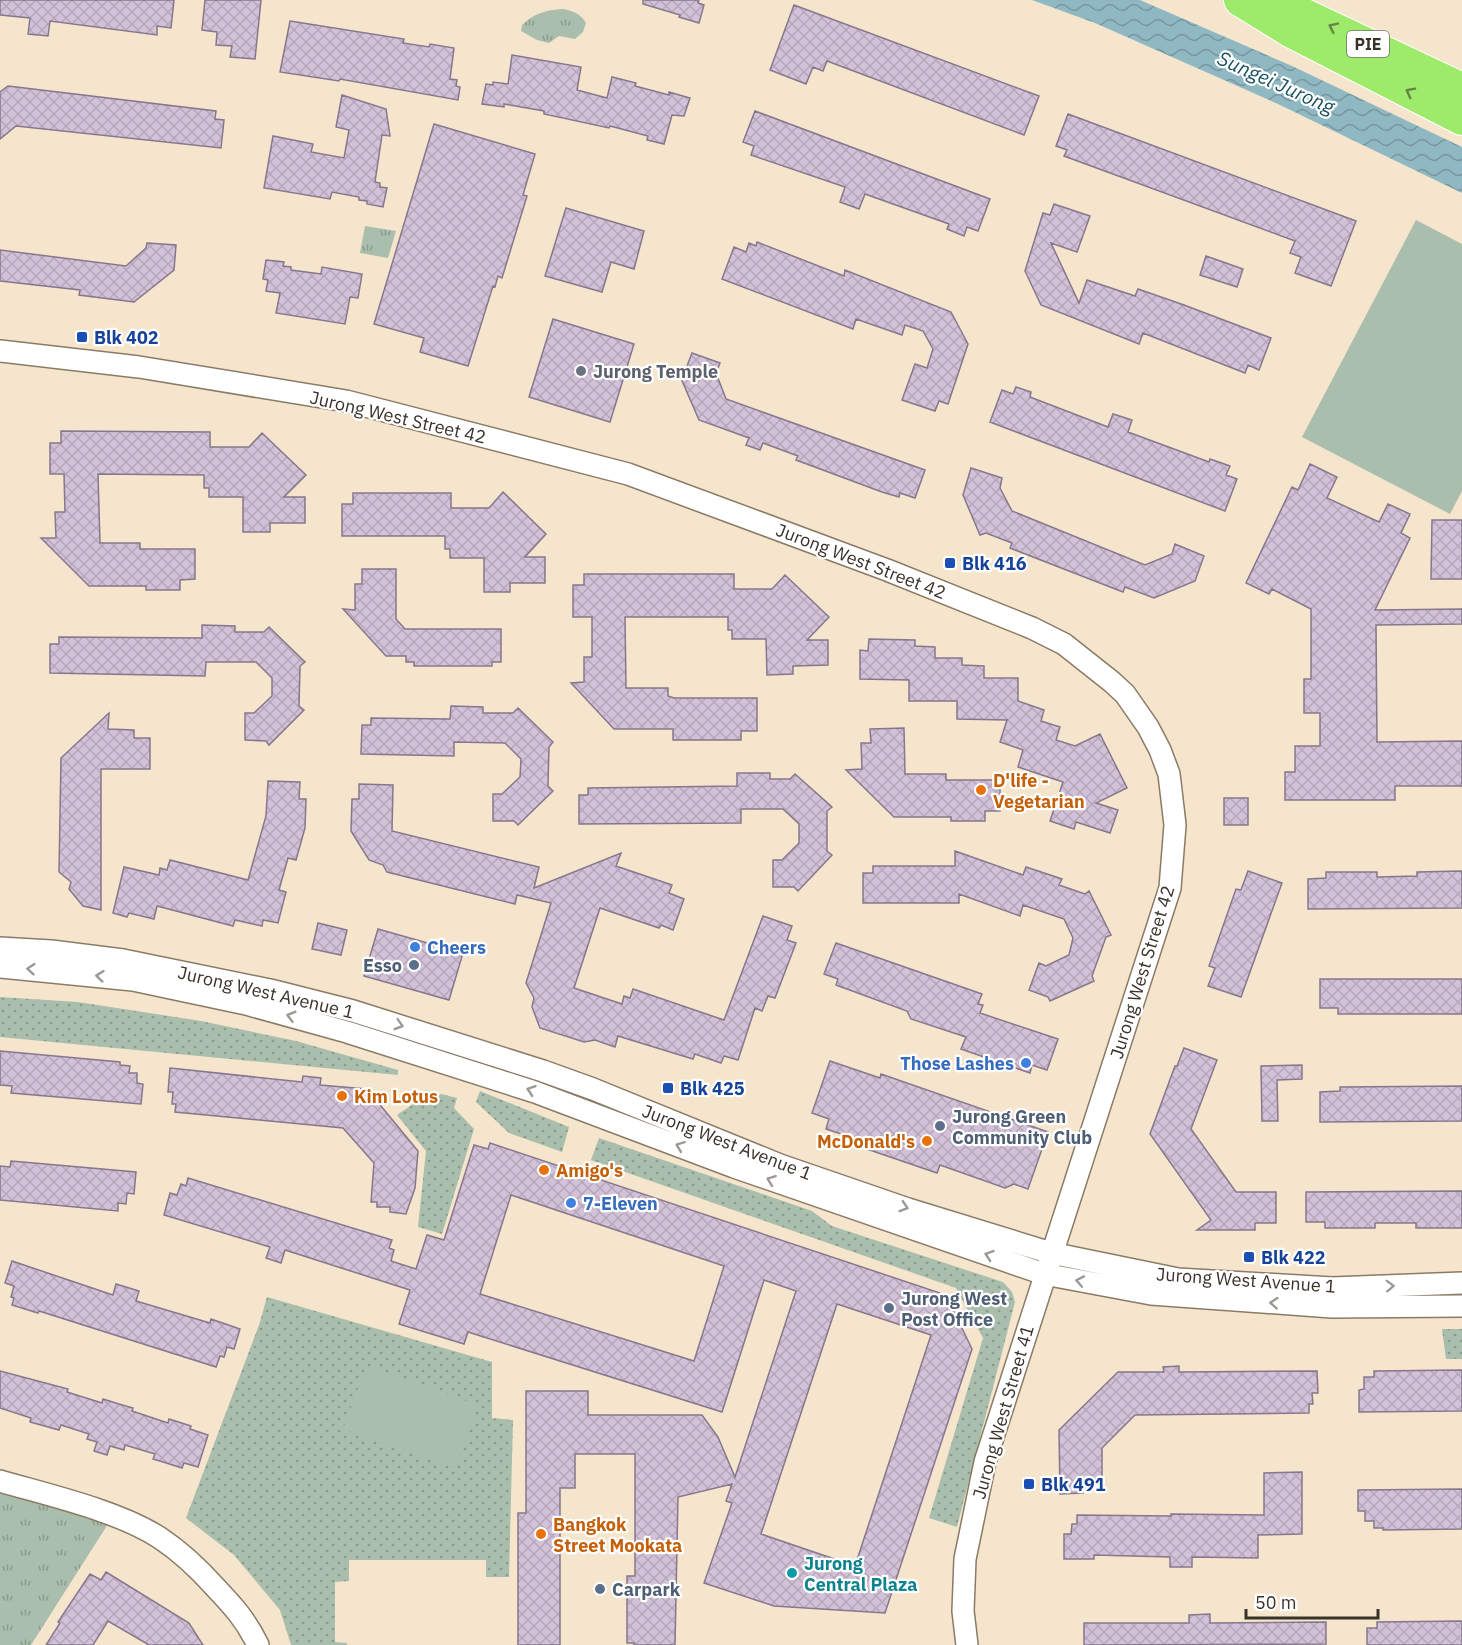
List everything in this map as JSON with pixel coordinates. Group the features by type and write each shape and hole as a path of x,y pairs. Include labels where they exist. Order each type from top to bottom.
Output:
{"highway":[{"path":"1240,0 1292,32 1462,119"},
{"name":"PIE","path":"1273,0 1462,89"}],"street":[{"name":"Jurong West Street 42","path":"0,351 139,367 346,401 627,474 878,566 1032,628 1064,644 1104,675 1125,694 1148,727 1160,750 1169,774 1175,825 1174,852 1168,900 1051,1253"},
{"name":"Jurong West Avenue 1","path":"0,948 51,951 123,960 270,990 353,1011 543,1071 780,1165 908,1209 1051,1253 1178,1279 1332,1288 1462,1283"},
{"name":"Jurong West Avenue 1","path":"0,967 133,980 246,1004 347,1032 535,1092 734,1167 1044,1274 1151,1294 1332,1307 1462,1306"},
{"name":"Jurong West Street 41","path":"967,1645 963,1611 965,1559 985,1462 1051,1253"},
{"path":"0,1481 97,1511 158,1537 190,1560 223,1595 247,1622 258,1645"}],"green space":[{"path":"563,9 576,13 586,23 583,32 575,39 559,36 549,43 537,40 521,31 522,25 536,15"},
{"path":"1416,220 1462,244 1462,491 1450,514 1302,437"},
{"path":"365,226 396,231 388,258 360,253"},
{"path":"0,997 78,1002 201,1021 296,1041 398,1070 398,1075 0,1037"},
{"path":"425,1090 457,1098 454,1108 474,1129 442,1234 418,1227 426,1151 397,1115 422,1098"},
{"path":"480,1091 569,1127 562,1152 509,1133 476,1102"},
{"path":"599,1138 812,1211 832,1226 1003,1282 1012,1292 1015,1302 957,1527 929,1518 983,1338 956,1288 591,1160"},
{"path":"267,1297 492,1362 492,1418 513,1420 509,1577 486,1577 486,1560 349,1560 349,1581 335,1582 335,1642 347,1643 347,1645 291,1645 280,1610 234,1555 186,1518 259,1325"},
{"path":"1442,1329 1462,1329 1462,1359 1446,1359"},
{"path":"366,1366 478,1405 456,1468 343,1429"},
{"path":"0,1487 108,1524 31,1645 0,1645"}],"water":[{"name":"Sungei Jurong","path":"1032,0 1140,0 1292,66 1462,147 1462,193 1278,104 1095,23"}],"building":[{"path":"0,0 174,0 171,28 157,26 157,35 50,21 48,36 28,34 30,18 0,15"},
{"path":"205,0 261,0 255,59 230,57 232,46 216,45 217,32 202,30"},
{"path":"643,0 699,0 698,3 704,5 699,23 643,4"},
{"path":"794,5 1039,96 1024,135 827,61 823,71 813,67 806,84 770,70"},
{"path":"290,21 404,39 403,43 454,48 450,79 457,80 456,86 460,87 458,100 340,79 339,81 280,72"},
{"path":"512,55 581,67 577,90 607,98 612,77 636,83 635,86 690,98 684,116 672,115 664,144 647,140 648,136 610,126 609,128 544,114 544,111 504,104 504,107 482,104 486,84 493,85 493,82 508,84"},
{"path":"8,86 216,111 215,119 224,120 221,148 16,126 0,139 0,92"},
{"path":"342,95 386,109 390,136 382,135 375,182 380,183 380,187 387,188 383,207 367,204 367,201 359,200 359,197 332,192 330,199 264,188 273,136 313,144 311,152 344,158 349,130 336,127"},
{"path":"755,111 990,199 978,231 967,227 964,236 947,229 949,224 865,194 859,209 840,202 845,187 751,155 754,146 743,142"},
{"path":"1068,114 1356,221 1331,286 1295,273 1301,257 1290,253 1295,241 1064,156 1067,150 1056,146"},
{"path":"434,124 535,154 523,195 527,196 502,278 498,276 495,287 493,286 468,366 420,352 424,338 374,324"},
{"path":"1054,204 1090,216 1077,252 1051,243 1079,303 1087,280 1135,296 1138,289 1184,305 1271,338 1259,370 1248,365 1245,373 1143,333 1139,344 1041,305 1025,271 1043,213 1050,215"},
{"path":"566,208 644,231 634,269 611,262 602,292 545,276"},
{"path":"757,242 844,276 845,270 951,312 968,344 948,404 939,401 935,411 902,400 915,364 927,368 933,349 923,331 905,325 902,335 856,319 853,329 722,279 734,247 746,252 749,243 756,246"},
{"path":"147,243 176,245 174,270 134,302 79,295 80,290 0,281 0,250 126,266 146,248"},
{"path":"1206,256 1243,269 1237,287 1200,275"},
{"path":"266,260 284,262 283,266 291,267 291,270 321,274 322,267 362,274 358,298 350,297 345,324 276,313 280,293 266,291 268,280 263,279"},
{"name":"Jurong Temple","path":"553,319 634,344 610,422 529,397"},
{"path":"692,353 720,363 716,373 726,399 925,470 915,498 900,493 899,497 882,492 796,460 798,456 763,443 760,450 746,445 749,438 699,420 680,376 684,374"},
{"path":"1016,387 1031,392 1030,397 1108,427 1113,414 1132,420 1128,432 1209,462 1210,459 1230,466 1226,475 1237,479 1225,511 990,422 1002,390 1013,394"},
{"path":"61,431 210,432 210,447 249,447 262,433 306,475 284,497 305,497 305,523 270,523 270,532 243,532 243,497 209,497 209,488 204,488 204,475 98,474 100,543 140,543 140,549 195,549 195,579 180,580 180,590 146,590 146,586 89,586 41,538 56,538 55,512 65,512 64,474 50,474 50,443 61,443"},
{"path":"1310,464 1337,477 1327,498 1379,522 1388,504 1410,514 1401,533 1410,538 1375,610 1462,609 1462,624 1376,625 1377,742 1462,741 1462,786 1395,786 1395,800 1285,800 1285,772 1295,772 1295,746 1320,746 1320,713 1304,713 1304,679 1311,679 1311,609 1272,589 1269,594 1246,583 1292,487 1298,490"},
{"path":"971,468 1002,478 1000,488 1012,511 1145,565 1172,554 1175,544 1204,556 1195,581 1154,598 1125,587 1123,592 1010,548 1012,543 986,533 980,535 963,495"},
{"path":"503,492 546,534 525,557 545,557 545,583 510,583 510,592 484,592 484,558 450,558 450,549 445,549 445,536 342,536 342,504 353,504 353,493 451,493 451,508 489,508"},
{"path":"1432,520 1462,520 1462,579 1431,579"},
{"path":"362,569 396,569 396,619 405,629 501,629 501,662 492,662 492,666 414,666 414,662 406,662 406,656 386,656 343,609 355,610 355,584 362,584"},
{"path":"584,574 734,574 734,589 772,589 785,575 829,617 807,640 828,640 828,665 793,666 793,674 767,675 766,639 732,639 732,630 728,630 728,617 625,617 626,688 668,688 668,696 674,698 757,698 757,731 741,731 741,740 673,740 673,729 614,729 571,683 584,682 584,657 592,657 592,617 573,617 573,585 584,585"},
{"path":"202,625 235,626 235,632 264,632 269,627 305,662 300,666 299,706 304,710 269,745 266,741 245,740 245,713 254,713 272,696 272,678 256,662 206,662 205,676 50,673 50,644 59,644 59,637 202,638"},
{"path":"869,639 915,640 915,646 935,647 935,658 962,658 962,665 984,666 984,678 1018,678 1018,701 1044,710 1041,721 1060,727 1056,740 1075,746 1100,734 1127,788 1096,803 1118,810 1110,833 1076,822 1074,829 1050,821 1063,782 1018,767 1023,750 1000,742 1007,720 957,719 957,701 909,701 909,680 860,679 860,650 868,651"},
{"path":"451,706 483,707 483,713 513,713 518,708 553,742 549,747 548,786 553,791 518,825 514,821 493,821 493,794 502,794 520,777 521,759 505,743 454,742 454,756 361,754 362,725 371,725 371,718 450,719"},
{"path":"109,713 108,729 134,730 134,738 150,738 150,769 101,769 101,910 83,906 69,889 71,882 59,872 61,758"},
{"path":"904,728 905,774 946,774 946,780 1000,780 1000,811 985,811 985,821 951,821 951,817 894,817 846,770 862,769 861,743 871,743 870,729"},
{"path":"737,773 770,773 770,779 790,779 795,774 832,807 827,811 827,851 832,855 798,891 794,887 773,887 773,860 782,860 799,843 799,824 783,809 741,809 741,823 579,824 579,795 588,795 588,788 737,786"},
{"path":"268,781 300,782 299,799 306,799 305,828 296,860 288,858 279,890 286,892 278,923 263,920 262,926 235,920 233,926 157,906 154,919 129,913 127,917 113,913 124,867 159,875 160,868 167,870 170,860 248,880 266,816"},
{"path":"359,784 393,785 392,831 539,867 534,888 621,853 616,866 672,885 669,893 684,899 673,930 661,925 659,928 600,908 574,988 622,1004 624,996 630,998 633,989 724,1020 763,916 792,926 787,940 796,943 775,998 768,996 762,1011 755,1008 738,1060 724,1056 721,1063 695,1054 693,1059 618,1036 615,1047 595,1040 584,1042 540,1028 532,1007 534,998 526,983 551,903 517,895 515,904 387,872 383,865 369,860 351,831 352,799 359,799"},
{"path":"1224,798 1248,798 1248,825 1224,825"},
{"path":"955,851 1023,875 1026,867 1062,879 1059,885 1085,894 1089,891 1111,935 1106,937 1092,976 1094,981 1050,1001 1048,997 1029,990 1039,963 1046,966 1069,955 1073,938 1064,919 1023,905 1020,916 959,894 959,903 863,903 863,873 873,873 873,866 955,866"},
{"path":"1248,871 1282,883 1241,997 1208,986 1215,968 1209,966 1236,889 1241,890"},
{"path":"1462,871 1462,908 1308,909 1308,879 1326,878 1326,872 1377,872 1377,877 1417,876 1417,872"},
{"path":"318,923 347,930 341,955 312,949"},
{"name":"Esso","path":"378,929 463,953 449,1000 364,976"},
{"path":"836,943 982,994 978,1004 983,1005 980,1013 1058,1039 1047,1070 1032,1065 1030,1073 961,1049 966,1037 911,1019 907,1011 836,985 838,979 824,974"},
{"path":"1320,979 1462,979 1462,1014 1338,1014 1338,1008 1320,1008"},
{"path":"1184,1048 1217,1060 1191,1129 1236,1192 1276,1192 1276,1223 1255,1223 1255,1230 1197,1230 1211,1220 1150,1134"},
{"path":"0,1051 120,1062 120,1065 130,1066 129,1073 137,1073 137,1083 143,1084 141,1104 11,1093 12,1086 0,1085"},
{"name":"Jurong Green Community Club","path":"830,1061 880,1078 881,1074 1048,1132 1028,1189 1014,1184 1005,1188 940,1165 937,1173 855,1145 857,1139 826,1129 829,1119 812,1113"},
{"path":"1302,1065 1302,1079 1277,1080 1278,1121 1262,1121 1261,1066"},
{"path":"170,1068 302,1082 303,1076 321,1078 320,1085 367,1089 418,1151 415,1188 406,1214 390,1212 390,1207 377,1207 377,1202 371,1202 374,1163 343,1128 175,1112 176,1104 172,1104 173,1092 168,1092"},
{"path":"1462,1086 1462,1121 1320,1122 1320,1092 1340,1091 1340,1087"},
{"path":"490,1143 946,1295 972,1349 885,1613 774,1606 704,1583 732,1503 726,1501 732,1484 678,1497 675,1645 627,1643 627,1576 635,1576 635,1454 575,1454 575,1488 560,1488 560,1645 518,1645 518,1513 526,1513 526,1391 588,1391 588,1415 702,1415 718,1437 735,1477 796,1291 764,1280 722,1412 468,1332 464,1344 399,1324 410,1290 285,1250 281,1263 266,1258 270,1247 164,1215 170,1193 177,1195 181,1184 186,1186 188,1178 392,1240 389,1248 394,1250 391,1261 416,1269 427,1235 444,1240 474,1145 488,1149","holes":["511,1195 724,1266 694,1361 480,1294","837,1304 931,1335 855,1566 761,1534"]},
{"path":"11,1161 136,1172 134,1194 127,1193 126,1204 118,1203 118,1211 0,1200 0,1166 10,1167"},
{"path":"1462,1191 1462,1228 1416,1228 1416,1223 1375,1223 1375,1228 1325,1228 1325,1222 1306,1222 1306,1192"},
{"path":"12,1261 113,1295 116,1284 139,1291 136,1301 210,1323 211,1319 240,1329 234,1349 227,1347 224,1357 220,1356 216,1367 39,1311 38,1313 12,1305 14,1298 11,1297 14,1286 5,1283"},
{"path":"1179,1366 1179,1372 1317,1371 1318,1393 1312,1393 1313,1404 1309,1404 1309,1413 1135,1415 1102,1448 1102,1484 1093,1484 1093,1488 1083,1488 1083,1493 1060,1494 1059,1430 1118,1372 1164,1372 1163,1367"},
{"path":"1462,1370 1462,1411 1359,1412 1359,1390 1364,1389 1364,1377 1374,1377 1374,1371"},
{"path":"0,1371 68,1389 67,1392 102,1403 103,1399 133,1408 132,1411 168,1423 169,1419 191,1426 190,1429 208,1435 198,1467 184,1463 182,1468 153,1459 155,1454 125,1445 124,1450 110,1446 107,1455 94,1451 97,1442 87,1439 89,1434 61,1425 59,1430 30,1422 31,1418 0,1408"},
{"path":"1302,1472 1302,1534 1258,1535 1258,1558 1192,1557 1192,1567 1170,1567 1170,1557 1094,1555 1094,1559 1064,1559 1064,1534 1071,1534 1072,1524 1077,1524 1077,1515 1264,1515 1264,1473"},
{"path":"1462,1489 1462,1529 1383,1530 1383,1528 1374,1528 1374,1521 1365,1521 1365,1511 1358,1511 1358,1490"},
{"path":"106,1572 189,1623 203,1645 149,1645 108,1621 93,1645 46,1645 60,1623 58,1622 90,1574 101,1580"},
{"path":"1210,1614 1210,1623 1326,1622 1326,1644 1084,1645 1084,1623 1189,1623 1189,1615"},
{"path":"1462,1621 1462,1645 1367,1645 1367,1628 1377,1628 1377,1622"}],"place":[{"name":"Blk 402","path":"82,337"},
{"name":"Jurong Temple","path":"581,371"},
{"name":"Blk 416","path":"950,563"},
{"name":"D'life - Vegetarian","path":"981,790"},
{"name":"Cheers","path":"415,947"},
{"name":"Esso","path":"414,965"},
{"name":"Those Lashes","path":"1026,1063"},
{"name":"Blk 425","path":"668,1088"},
{"name":"Kim Lotus","path":"342,1096"},
{"name":"Jurong Green Community Club","path":"940,1126"},
{"name":"McDonald's","path":"927,1141"},
{"name":"Amigo's","path":"544,1170"},
{"name":"7-Eleven","path":"571,1203"},
{"name":"Blk 422","path":"1249,1257"},
{"name":"Jurong West Post Office","path":"889,1308"},
{"name":"Blk 491","path":"1029,1484"},
{"name":"Bangkok Street Mookata","path":"541,1534"},
{"name":"Jurong Central Plaza","path":"792,1573"},
{"name":"Carpark","path":"600,1589"}]}
